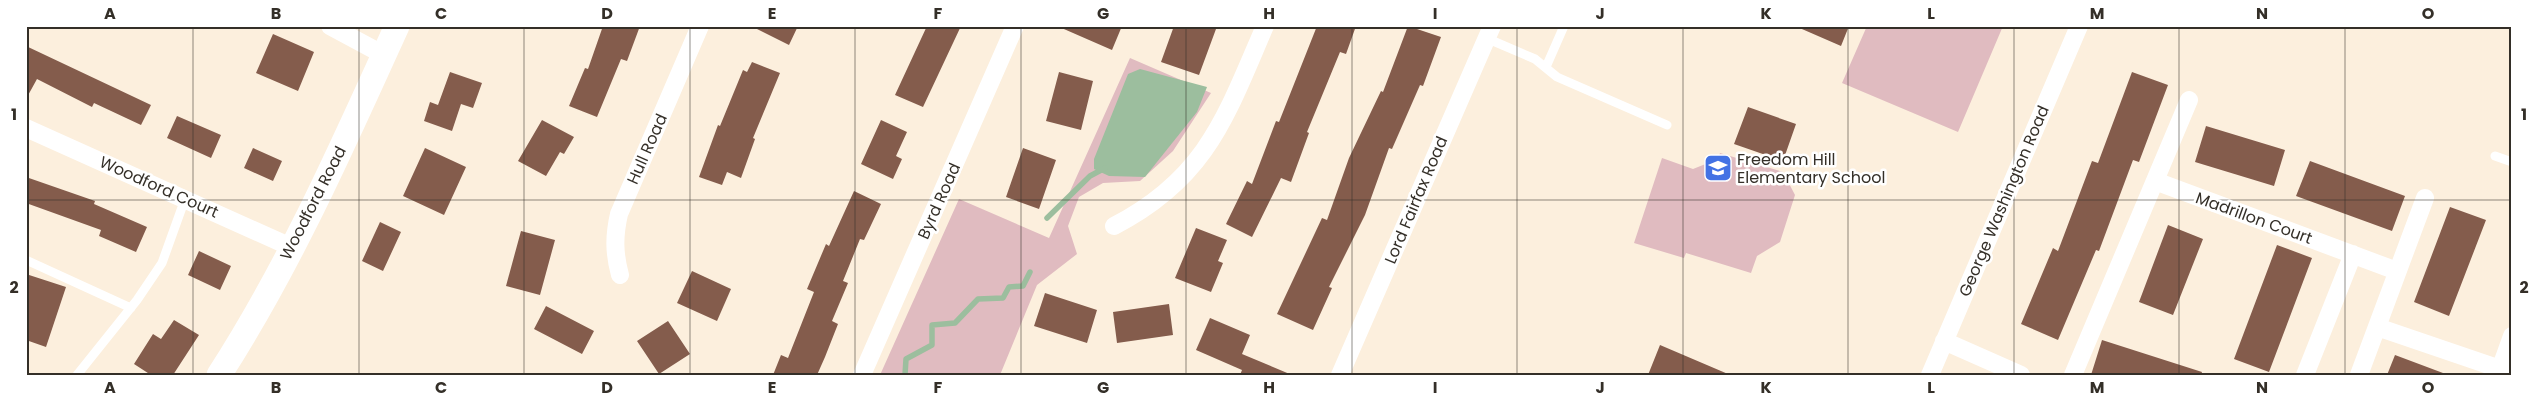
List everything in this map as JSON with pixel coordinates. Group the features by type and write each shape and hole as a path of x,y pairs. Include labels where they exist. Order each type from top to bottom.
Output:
{"street":[{"path":"330,26 384,55"},
{"name":"Woodford Road","path":"218,375 274,281 327,179 397,26"},
{"name":"Hull Road","path":"620,275 615,256 614,234 618,214 700,26"},
{"name":"Byrd Road","path":"862,375 1015,26"},
{"path":"1114,226 1144,211 1170,190 1192,167 1214,136 1228,111 1265,26"},
{"name":"George Washington Road","path":"1930,375 2079,26"},
{"name":"Lord Fairfax Road","path":"1340,375 1489,32"},
{"path":"2072,375 2189,100"},
{"name":"Woodford Court","path":"26,128 291,247"},
{"name":"Madrillon Court","path":"2155,181 2398,271"},
{"path":"2359,375 2425,198"},
{"path":"2305,375 2353,254"},
{"path":"2377,327 2503,372 2512,336"},
{"path":"1944,342 2021,375"}],"lane":[{"path":"1546,68 1564,26"},
{"path":"1489,32 1534,59 1557,77 1667,125"},
{"path":"2495,156 2512,162"},
{"path":"77,375 131,308 162,263 185,199"},
{"path":"26,260 131,308"}],"shaded area":[{"path":"1867,26 2003,26 1958,132 1842,83"},
{"path":"1130,58 1211,93 1173,151 1140,181 1103,183 1079,197 1068,226 1077,254 1037,285 1000,375 880,375 959,199 1049,238"},
{"path":"1140,69 1207,87 1197,112 1145,177 1109,176 1094,169 1094,159 1128,74"},
{"path":"1720,153 1783,172 1795,195 1780,242 1757,256 1751,273 1686,253 1684,258 1634,243 1662,158 1693,169 1718,159"}],"building":[{"path":"603,26 640,26 627,61 621,59 597,117 569,106 585,68 588,69"},
{"path":"751,26 798,26 789,45"},
{"path":"927,26 961,26 923,107 895,95"},
{"path":"1057,26 1122,26 1112,50"},
{"path":"1174,26 1207,26 1216,29 1199,75 1161,62"},
{"path":"1317,26 1356,26 1346,54 1340,52 1307,132 1309,133 1291,182 1281,178 1252,237 1226,224 1247,181 1252,184 1276,121 1279,122"},
{"path":"1408,26 1441,37 1423,86 1420,85 1392,149 1389,148 1365,215 1329,287 1332,288 1313,330 1277,314 1322,218 1327,220 1349,158 1381,91 1383,92"},
{"path":"1795,26 1849,26 1841,46"},
{"path":"273,34 314,52 298,91 256,73"},
{"path":"26,46 151,105 141,125 94,103 92,107 37,79 26,99"},
{"path":"752,62 780,73 753,138 755,139 741,178 727,172 722,185 699,177 718,125 720,126 743,70 747,72"},
{"path":"450,72 482,83 473,108 461,104 452,131 424,121 430,102 438,105"},
{"path":"1059,72 1093,81 1081,130 1046,121"},
{"path":"2132,72 2168,85 2139,162 2133,160 2099,251 2096,250 2058,340 2021,324 2053,248 2058,251 2092,161 2098,163"},
{"path":"1748,107 1796,124 1783,161 1734,144"},
{"path":"177,116 221,135 211,158 167,138"},
{"path":"542,120 574,137 564,154 560,152 546,176 518,161"},
{"path":"881,120 907,132 896,156 902,159 893,179 861,164"},
{"path":"2206,126 2285,150 2274,186 2195,162"},
{"path":"253,148 282,161 273,181 244,168"},
{"path":"425,148 466,167 444,215 403,196"},
{"path":"1023,148 1056,160 1039,209 1006,197"},
{"path":"2310,161 2405,196 2392,231 2296,196"},
{"path":"26,177 95,201 94,204 147,227 136,252 99,236 101,230 26,203"},
{"path":"854,191 881,204 864,240 860,239 843,281 848,283 832,321 838,324 825,357 817,375 773,375 781,355 788,358 814,292 807,289 826,244 829,246"},
{"path":"2450,207 2486,220 2449,316 2414,302"},
{"path":"380,222 401,232 383,271 362,261"},
{"path":"2168,225 2203,239 2173,315 2139,302"},
{"path":"1196,228 1227,240 1218,261 1223,263 1211,292 1175,278"},
{"path":"521,231 555,240 540,295 506,286"},
{"path":"2277,245 2312,258 2269,372 2234,359"},
{"path":"199,251 231,266 220,290 188,275"},
{"path":"692,271 731,289 717,321 677,303"},
{"path":"26,274 66,287 46,347 26,340"},
{"path":"1045,293 1097,310 1087,343 1034,326"},
{"path":"1169,304 1173,335 1117,343 1113,312"},
{"path":"546,306 594,331 582,354 534,329"},
{"path":"1210,318 1250,335 1242,354 1292,375 1240,375 1242,370 1196,350"},
{"path":"174,320 199,335 173,375 151,375 134,364 153,334 161,339"},
{"path":"668,321 690,354 659,374 637,341"},
{"path":"2102,340 2202,372 2201,375 2091,375"},
{"path":"1660,345 1728,374 1728,375 1648,375"},
{"path":"2395,355 2443,373 2442,375 2387,375"}],"waterway":[{"path":"1047,218 1090,176 1105,168"},
{"path":"905,375 906,359 932,345 932,325 955,323 978,299 1003,298 1009,287 1023,286 1030,272"}],"place":[{"name":"Freedom Hill Elementary School","path":"1718,168"}]}
